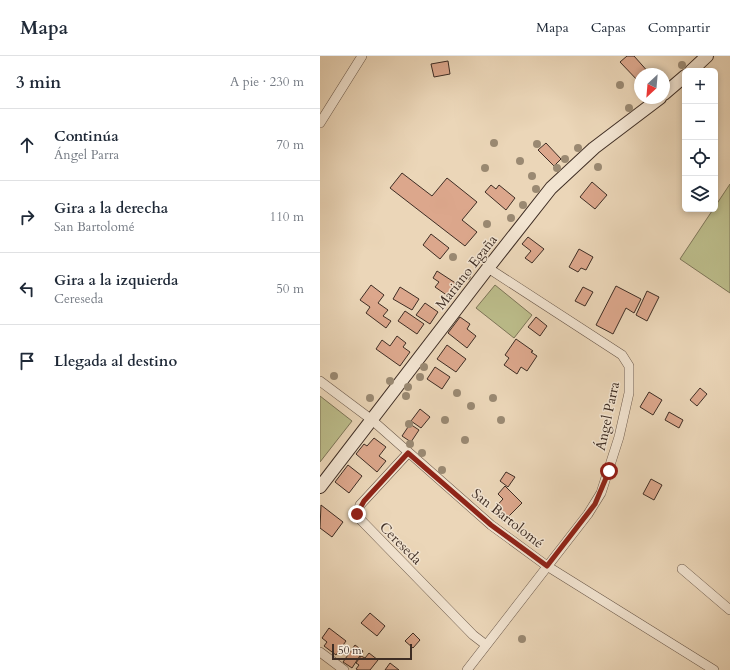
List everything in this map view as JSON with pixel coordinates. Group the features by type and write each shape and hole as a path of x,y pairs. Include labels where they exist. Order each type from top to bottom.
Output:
{"street":[{"path":"320,123 362,56"},
{"path":"694,68 707,56"},
{"path":"670,89 682,79"},
{"name":"Mariano Egaña","path":"320,487 537,204 563,176 594,148 652,104"},
{"name":"Ángel Parra","path":"467,670 588,514 605,482 625,414 629,393 629,366 622,355 488,268"},
{"name":"San Bartolomé","path":"320,381 372,420 491,525 547,566 714,670"},
{"name":"Cereseda","path":"408,453 364,501 358,510 358,517 467,629 486,646"},
{"path":"682,569 730,610"},
{"path":"320,652 344,670"}],"green space":[{"path":"730,184 730,293 680,259 711,212 718,212 718,202"},
{"path":"495,285 532,315 514,338 476,308"},
{"path":"320,396 352,421 320,462"}],"building":[{"path":"627,56 634,56 645,68 634,68 634,77 620,62"},
{"path":"448,61 450,74 434,77 431,64"},
{"path":"546,143 561,159 554,166 538,150"},
{"path":"402,173 432,196 447,178 477,202 462,220 477,232 465,246 390,188"},
{"path":"592,182 607,195 595,209 580,197"},
{"path":"491,185 496,189 499,185 515,198 506,210 485,192"},
{"path":"431,234 449,248 440,259 423,245"},
{"path":"528,237 544,249 532,263 525,258 531,251 522,244"},
{"path":"579,249 593,257 586,270 581,268 578,272 569,267"},
{"path":"437,271 457,284 448,296 435,287 439,282 433,278"},
{"path":"371,285 384,295 378,303 388,310 383,316 391,321 386,328 366,313 370,307 360,300"},
{"path":"616,286 641,299 634,313 626,308 613,334 596,325"},
{"path":"400,287 419,299 412,310 393,299"},
{"path":"583,287 593,292 585,306 575,301"},
{"path":"647,291 659,297 647,321 636,315"},
{"path":"425,303 438,312 430,324 416,315"},
{"path":"405,311 424,324 417,334 398,321"},
{"path":"460,317 470,324 467,329 476,336 467,348 448,333"},
{"path":"536,317 547,326 540,336 528,327"},
{"path":"397,336 406,343 403,347 410,352 400,366 376,349 382,340 390,346"},
{"path":"516,339 533,351 531,352 537,356 527,371 521,367 517,374 504,365 509,358 505,355"},
{"path":"447,345 466,359 456,372 437,359"},
{"path":"435,367 450,377 442,389 427,379"},
{"path":"700,388 707,394 697,406 690,400"},
{"path":"649,392 662,400 653,415 640,407"},
{"path":"420,409 430,417 421,428 411,421"},
{"path":"669,412 683,420 679,428 665,420"},
{"path":"410,424 419,430 411,442 402,436"},
{"path":"374,438 386,447 379,456 386,461 377,472 356,454 364,444 367,446"},
{"path":"348,465 362,476 349,493 335,482"},
{"path":"506,472 515,477 508,487 500,481"},
{"path":"651,479 662,485 654,500 643,494"},
{"path":"505,486 522,503 503,522 492,511 503,499 498,494"},
{"path":"321,505 343,522 332,537 320,528"},
{"path":"370,613 385,626 377,636 361,623"},
{"path":"329,628 346,641 336,655 324,646 327,642 322,638"},
{"path":"413,633 420,640 413,648 405,641"},
{"path":"355,645 363,651 352,668 343,662"},
{"path":"369,653 378,660 370,670 356,669 359,665 356,663 361,656 365,658"},
{"path":"390,663 399,670 385,670"}],"route":[{"path":"357,514 360,505 408,453 491,525 547,566 595,504 601,493 609,471"}]}
